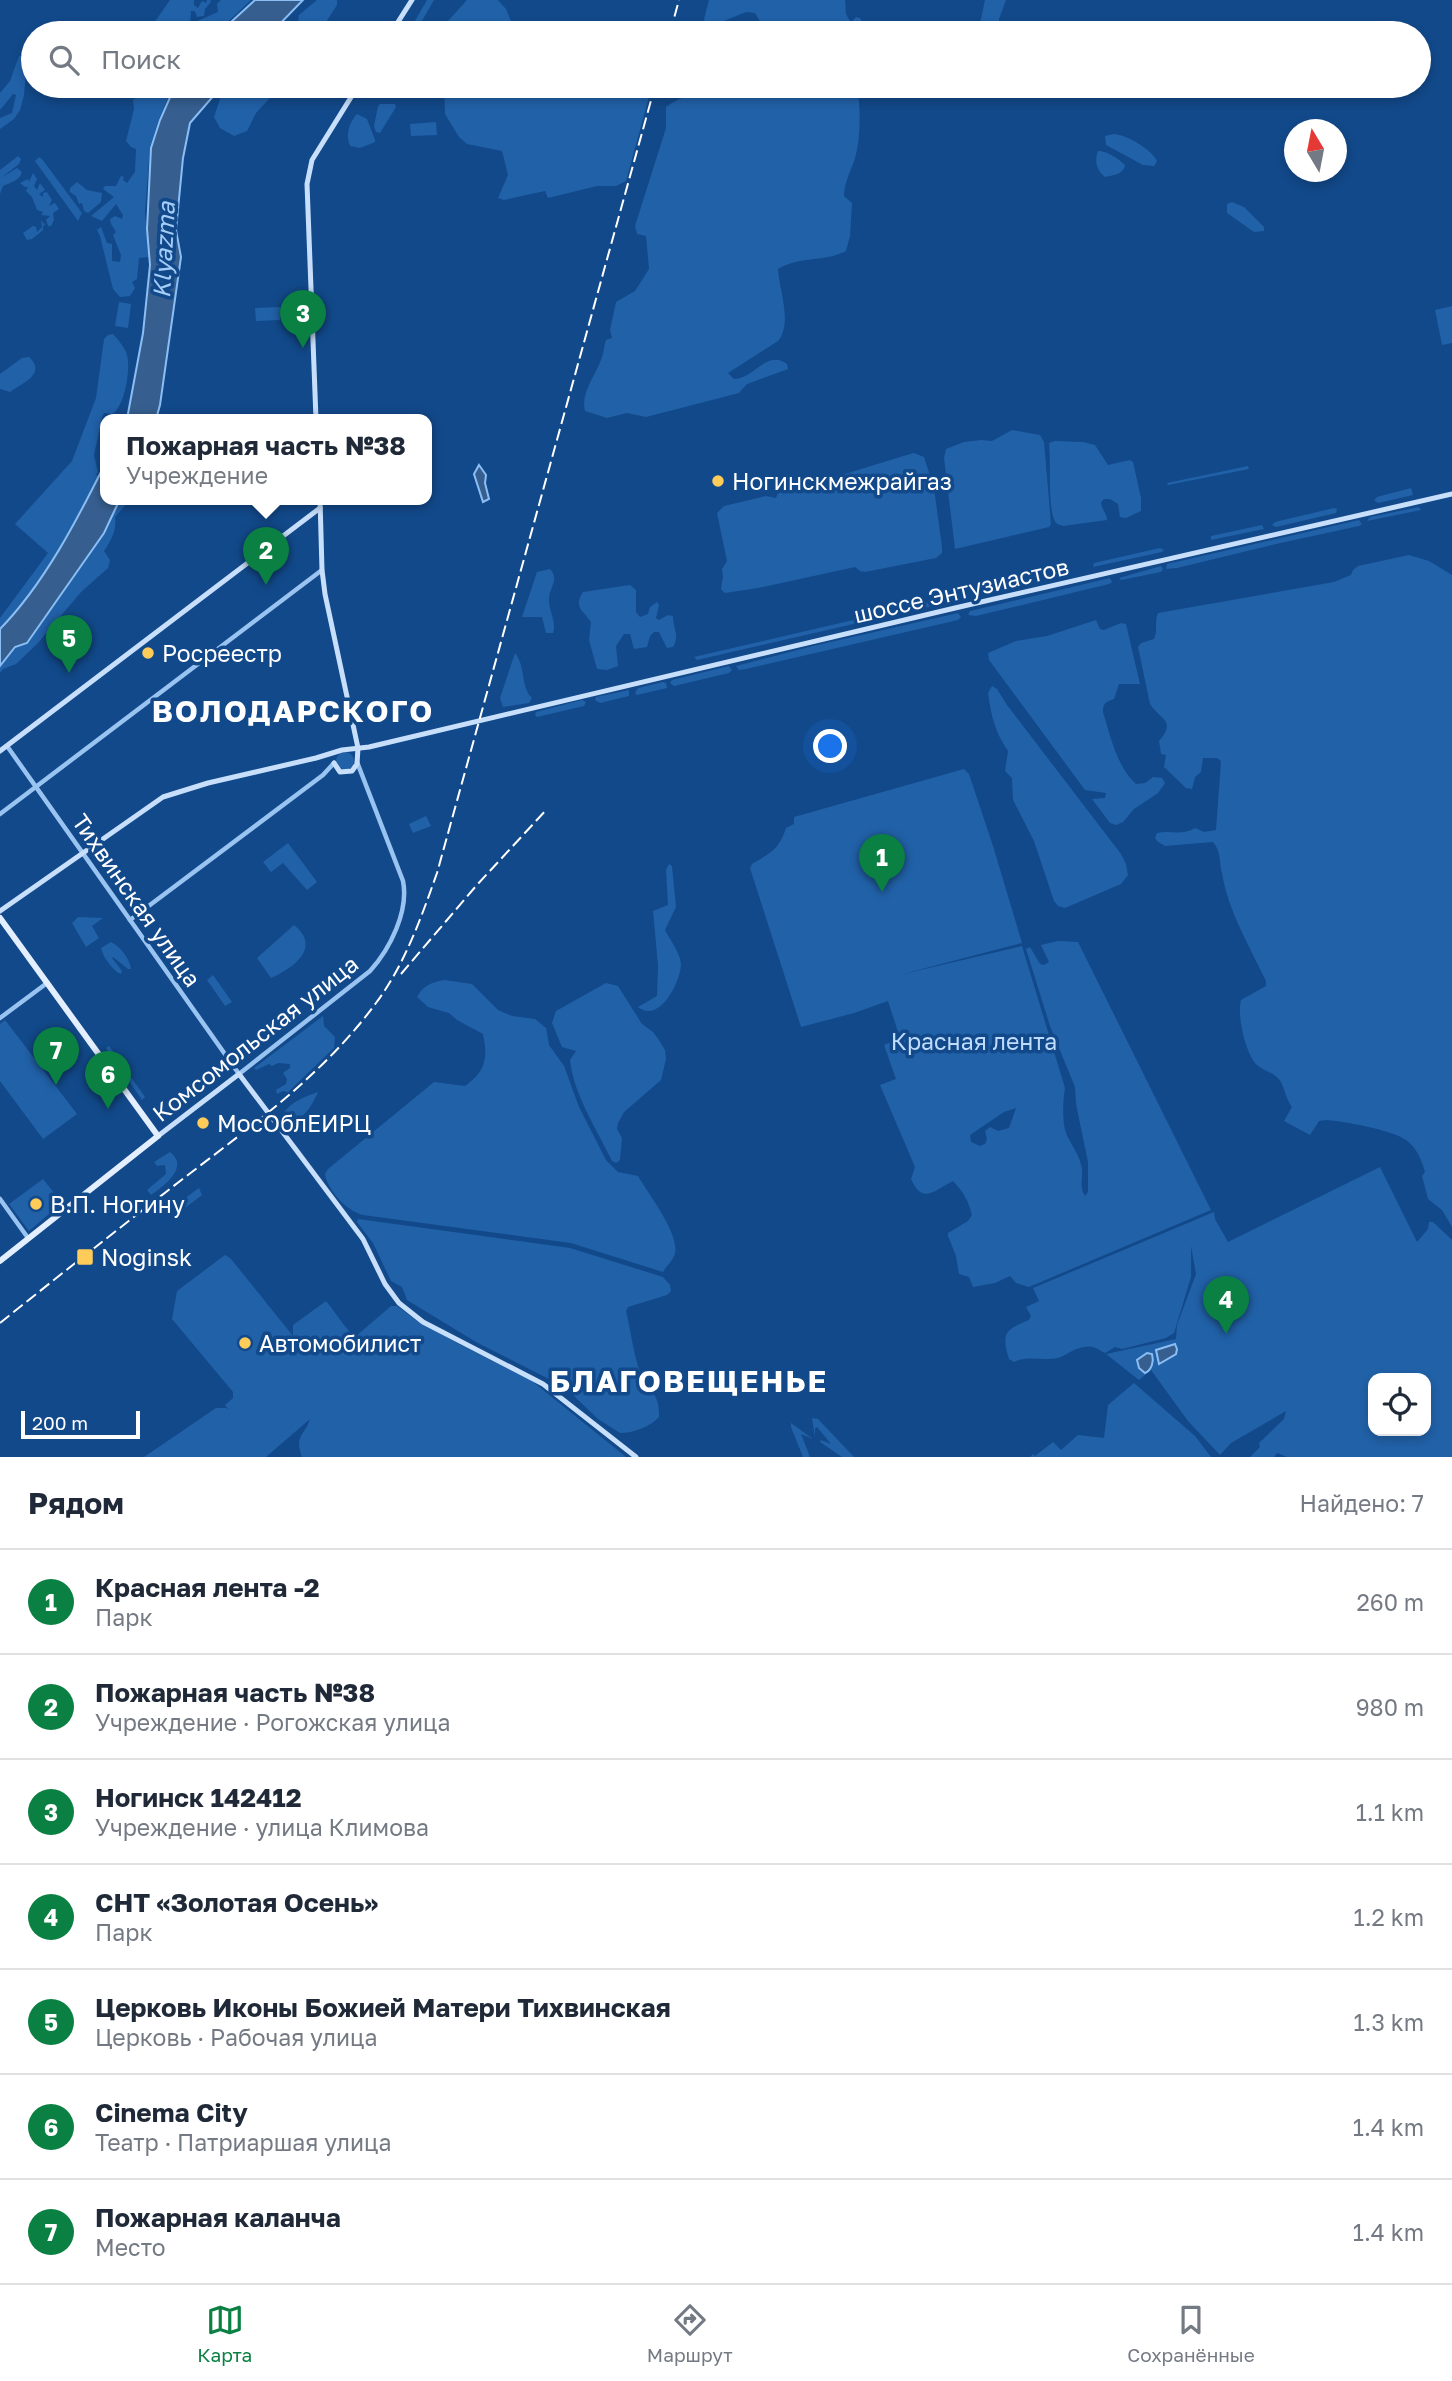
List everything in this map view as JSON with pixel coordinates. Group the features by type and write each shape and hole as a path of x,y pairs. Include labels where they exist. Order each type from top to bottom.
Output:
{"main road":[{"path":"399,21 412,0"},
{"path":"316,414 307,184 317,150 350,98"},
{"name":"шоссе Энтузиастов","path":"369,747 1452,494"},
{"path":"317,758 334,763 340,772 349,772 354,769 358,748 322,570 320,508"},
{"path":"0,751 320,508"},
{"path":"334,763 335,756 344,750 355,734"},
{"path":"0,911 147,806 172,793 344,750 369,747"},
{"path":"357,758 369,747"},
{"path":"344,750 353,752 357,758"},
{"path":"0,918 158,1136"},
{"path":"239,1074 358,1231 382,1279 399,1303 424,1322 544,1384 636,1457"},
{"name":"Комсомольская улица","path":"0,1261 239,1074"}],"street":[{"path":"0,814 322,570"},
{"name":"Тихвинская улица","path":"7,746 239,1074"},
{"name":"Комсомольская улица","path":"239,1074 364,976 382,957 403,906 401,873 357,758"},
{"path":"130,920 324,774 334,763"},
{"path":"324,774 340,772"},
{"path":"349,772 358,775 365,782"},
{"path":"0,1018 47,983"},
{"path":"0,1199 28,1238"}],"green space":[{"path":"170,0 194,0 194,5 198,8 202,1 211,2 205,9 204,16 197,17 195,11 191,11 190,21 155,21"},
{"path":"221,0 251,0 229,21 197,21 218,12 217,4"},
{"path":"317,0 337,0 337,5 327,21 299,21 299,15"},
{"path":"427,0 434,0 422,21 415,21"},
{"path":"467,0 498,0 511,21 448,21"},
{"path":"709,0 845,0 846,14 850,21 760,21 755,13 746,12 724,21 704,19"},
{"path":"985,0 1006,0 999,21 981,21"},
{"path":"21,56 21,98 23,98 20,110 14,119 0,129 0,118 12,113 16,95 13,94 0,110 0,93 10,81"},
{"path":"168,98 150,147 145,212 149,257 139,258 137,279 132,282 135,288 130,296 120,297 113,289 97,230 101,227 107,243 112,244 112,261 120,262 121,255 113,235 116,232 110,219 115,216 122,219 123,215 116,204 102,221 91,216 114,197 103,189 105,186 116,186 121,176 127,183 135,172 136,149 126,141 134,109 133,100"},
{"path":"220,98 270,98 256,113 247,131 234,136 220,128 214,117"},
{"path":"444,98 649,98 626,181 616,186 597,186 548,198 545,191 504,200 498,198 508,175 502,151 467,144 459,137 445,114"},
{"path":"684,98 858,98 860,114 856,156 844,192 844,196 852,203 850,236 846,251 829,257 795,262 778,269 785,316 782,334 778,341 728,373 734,379 741,378 773,360 787,364 788,369 747,384 739,393 646,417 627,413 607,418 585,411 585,397 603,355 606,340 612,338 610,330 616,302 635,291 649,269 646,236 637,234 635,226 666,128 666,107"},
{"path":"380,104 395,104 396,107 380,133 376,132 374,126"},
{"path":"357,114 367,119 375,140 360,148 350,146 348,138 350,125"},
{"path":"436,122 437,135 411,136 410,124"},
{"path":"1114,134 1144,147 1157,161 1154,166 1143,165 1106,145 1105,136"},
{"path":"1098,151 1109,154 1125,165 1122,171 1105,177 1097,166"},
{"path":"18,156 21,159 19,164 1,178 17,168 22,172 21,175 3,186 0,194 0,170"},
{"path":"39,157 82,213 78,221 35,161"},
{"path":"33,173 37,179 34,186 37,190 40,183 45,190 39,194 43,197 43,193 47,192 52,200 49,206 55,203 59,209 53,213 51,226 48,226 46,220 50,216 41,215 43,212 37,210 32,197 26,191 28,187 20,183 28,179 29,182"},
{"path":"77,182 87,190 102,193 101,202 88,213 70,192 70,188"},
{"path":"1232,202 1244,207 1264,227 1264,231 1254,232 1227,213 1227,204"},
{"path":"41,220 45,225 43,230 27,240 23,233 33,226 37,232 42,227"},
{"path":"119,302 131,304 128,328 115,326"},
{"path":"1452,306 1452,343 1442,345 1435,310"},
{"path":"280,307 280,320 256,321 255,308"},
{"path":"113,334 126,352 128,375 124,395 117,410 112,414 100,414 94,455 98,472 96,475 99,476 42,576 0,629 0,618 48,553 15,524 72,461 96,398 104,339"},
{"path":"29,357 35,368 31,377 10,392 0,389 0,374 22,358"},
{"path":"1012,430 1040,435 1044,442 1051,524 1049,527 955,549 944,458 946,449 964,442 992,441"},
{"path":"1055,441 1095,445 1108,465 1130,460 1133,462 1141,511 1126,518 1120,517 1118,504 1104,499 1101,504 1107,520 1063,526 1056,523 1051,504 1049,443"},
{"path":"914,453 924,457 934,488 942,547 942,553 936,558 865,572 855,567 725,593 721,589 722,569 727,561 717,513 724,506 766,496 776,498 778,493"},
{"path":"1248,466 1249,469 1168,485 1167,483 1172,482"},
{"path":"1411,488 1413,495 1378,503 1374,500 1377,497"},
{"path":"117,505 126,505 115,517 113,535 104,551 110,560 108,568 81,592 38,643 16,664 0,673 0,666 5,658 104,533"},
{"path":"1419,507 1421,510 1367,521 1370,517"},
{"path":"1337,509 1336,513 1276,527 1272,525 1275,522"},
{"path":"1359,520 1362,524 1359,526 1166,569 1167,564"},
{"path":"1262,525 1264,529 1211,540 1211,536"},
{"path":"1160,548 1164,550 1162,552 1093,567 1094,563"},
{"path":"1409,555 1429,561 1452,575 1452,1227 1442,1210 1428,1199 1422,1176 1425,1172 1422,1163 1416,1150 1406,1140 1355,1124 1326,1120 1319,1121 1310,1135 1284,1121 1292,1107 1281,1082 1255,1063 1243,1033 1241,1000 1266,986 1266,981 1229,901 1217,849 1213,842 1165,846 1155,838 1157,833 1162,832 1186,832 1195,828 1204,832 1216,830 1221,761 1217,758 1203,758 1201,772 1195,777 1192,789 1186,788 1164,767 1166,755 1161,754 1159,741 1167,729 1167,724 1150,704 1138,647 1141,643 1154,639 1158,613 1334,582 1351,575 1358,566"},
{"path":"1161,566 1161,572 1121,580 1119,578"},
{"path":"550,569 554,577 549,600 554,629 553,633 546,633 542,617 522,617 537,572"},
{"path":"1110,578 1112,582 1109,584 976,616 968,615 970,611"},
{"path":"630,585 636,590 636,612 640,617 648,614 650,607 657,602 659,605 656,618 659,620 668,615 673,616 675,643 673,647 667,648 659,632 654,632 647,647 634,649 630,634 624,634 616,646 618,666 607,670 597,669 589,640 591,622 580,608 580,597 583,592"},
{"path":"955,598 954,601 697,660 694,657"},
{"path":"958,613 961,617 958,620 746,669 739,670 736,666 813,646"},
{"path":"1096,620 1100,629 1104,630 1121,623 1126,624 1140,684 1119,684 1114,699 1104,707 1103,712 1115,750 1124,769 1136,784 1145,783 1153,777 1162,778 1165,783 1158,793 1116,825 1110,823 1092,799 1105,798 1106,793 1085,790 989,660 988,653 1016,641 1047,636"},
{"path":"515,653 532,698 529,703 503,707 500,698"},
{"path":"729,666 732,670 729,673 674,686 670,683 672,680"},
{"path":"663,682 667,688 637,695 635,693 638,688"},
{"path":"992,686 997,689 1121,854 1128,875 1121,884 1065,908 1054,901 1034,841 1013,800 1012,778 1005,771 1008,751 997,730 988,693"},
{"path":"629,690 629,696 600,703 595,700 596,697"},
{"path":"582,700 586,702 584,706 537,717 535,715 536,712"},
{"path":"345,752 351,755 354,761 351,767 345,770 339,767 336,761 339,755"},
{"name":"Красная лента","path":"964,769 969,774 993,846 1022,943 899,975 1022,946 1065,1088 1065,1128 1081,1164 1085,1196 1088,1192 1088,1162 1075,1087 1050,1026 1026,949 1030,947 1040,964 1044,965 1049,962 1041,945 1058,941 1078,942 1211,1210 1029,1287 1016,1283 1010,1276 995,1283 973,1287 969,1277 959,1274 948,1233 968,1221 972,1215 967,1201 953,1181 925,1194 916,1187 911,1179 915,1167 880,1085 896,1079 884,1045 900,1038 888,1001 801,1027 750,868 777,846 786,828 794,824 794,817","holes":["1016,1108 1009,1128 998,1131 990,1127 985,1131 985,1144 980,1146 971,1142 970,1135 1004,1112"]},
{"path":"426,816 431,826 413,833 409,824"},
{"path":"288,843 317,882 307,890 283,863 271,872 263,862"},
{"path":"669,864 672,866 676,907 665,930 681,961 680,973 661,1006 646,1011 638,1007 657,996 658,966 653,911 668,905 666,870"},
{"path":"78,917 103,918 92,926 99,938 86,947 72,923"},
{"path":"294,925 302,933 305,949 288,969 271,978 257,958"},
{"path":"111,942 124,953 131,969 113,957 122,971 121,974 109,963 101,948"},
{"path":"213,975 232,1002 225,1006 207,980"},
{"path":"445,980 472,984 498,1010 512,1016 535,1019 546,1028 549,1045 564,1066 579,1107 606,1160 618,1172 638,1176 668,1225 673,1236 675,1253 663,1272 571,1243 363,1215 345,1205 334,1193 325,1174 328,1169 434,1082 465,1086 481,1069 485,1057 483,1034 449,1013 428,1007 417,997 429,985"},
{"path":"606,983 618,986 642,1024 659,1040 665,1050 666,1059 661,1080 624,1112 618,1123 617,1129 622,1138 620,1160 616,1163 612,1161 576,1086 570,1060 576,1051 562,1047 552,1023 556,1011"},
{"path":"323,1016 324,1026 335,1037 334,1048 288,1092 277,1094 276,1090 286,1084 287,1079 283,1073 290,1068 290,1064 269,1064 256,1070 254,1068"},
{"path":"5,1020 77,1114 43,1139 0,1081 0,1024"},
{"path":"109,1046 145,1097 142,1100 106,1048"},
{"path":"318,1092 301,1117 285,1125 280,1122 290,1106"},
{"path":"170,1152 177,1164 176,1170 168,1181 151,1195 147,1190 166,1174 165,1165 157,1166 154,1162"},
{"path":"1380,1167 1417,1242 1428,1229 1429,1222 1433,1222 1452,1240 1452,1457 1287,1457 1277,1453 1274,1457 1250,1457 1260,1447 1259,1443 1284,1419 1286,1411 1231,1443 1220,1455 1188,1421 1151,1370 1139,1380 1106,1354 1176,1339 1177,1325 1196,1274 1191,1246 1191,1277 1174,1333 1166,1338 1122,1349 1115,1347 1105,1353 1087,1347 1058,1358 1014,1362 1009,1359 1005,1338 1010,1330 1029,1320 1031,1316 1026,1307 1039,1301 1033,1288 1214,1212 1228,1242"},
{"path":"43,1179 62,1203 29,1231 9,1204"},
{"path":"199,1188 202,1195 177,1214 166,1212"},
{"path":"358,1219 570,1248 663,1277 670,1285 671,1291 667,1295 628,1307 626,1311 638,1365 643,1379 656,1397 659,1417 641,1429 620,1433 547,1378 476,1342 407,1300 402,1287 391,1281 373,1243 357,1222"},
{"path":"225,1255 293,1336 293,1325 326,1301 355,1337 391,1306 397,1306 459,1344 532,1381 626,1457 302,1457 299,1440 310,1419 266,1457 144,1457 216,1408 229,1410 225,1405 233,1398 233,1392 172,1319 177,1291"},
{"path":"1134,1383 1195,1436 1211,1457 1030,1457 1053,1442 1061,1450 1078,1435 1104,1438 1108,1405"},
{"path":"812,1418 818,1419 854,1457 842,1457 820,1442 821,1440 831,1444 817,1427 815,1438"},
{"path":"791,1423 813,1439 801,1434 810,1457 803,1457"}],"water":[{"path":"255,0 303,0 283,21 232,21"},
{"name":"Klyazma","path":"170,98 212,98 190,123 183,158 176,230 181,257 160,405 157,414 128,414 143,333 150,265 147,229 151,148"},
{"path":"479,465 486,475 489,499 483,502 474,474"},
{"path":"100,474 100,505 117,505 104,533 27,643 15,647 0,666 0,629 31,592 71,529"},
{"path":"1175,1344 1176,1354 1159,1364 1156,1350"},
{"path":"1147,1353 1152,1354 1153,1362 1145,1373 1139,1368 1137,1360"}],"railway":[{"path":"673,21 679,0"},
{"path":"0,1323 311,1076 356,1029 396,973 437,873 652,98"},
{"path":"401,974 476,886 547,809"}],"place":[{"name":"Ногинск 142412","path":"303,348"},
{"name":"Ногинскмежрайгаз","path":"718,481"},
{"name":"Пожарная часть №38","path":"266,585"},
{"name":"Росреестр","path":"148,653"},
{"name":"Церковь Иконы Божией Матери Тихвинская","path":"69,673"},
{"name":"Красная лента -2","path":"882,892"},
{"name":"Пожарная каланча","path":"56,1085"},
{"name":"Cinema City","path":"108,1109"},
{"name":"МосОблЕИРЦ","path":"203,1123"},
{"name":"В.П. Ногину","path":"36,1204"},
{"name":"Noginsk","path":"85,1257"},
{"name":"СНТ «Золотая Осень»","path":"1226,1334"},
{"name":"Автомобилист","path":"245,1343"}],"district":[{"name":"ВОЛОДАРСКОГО","path":"293,711"},
{"name":"БЛАГОВЕЩЕНЬЕ","path":"689,1381"}]}
